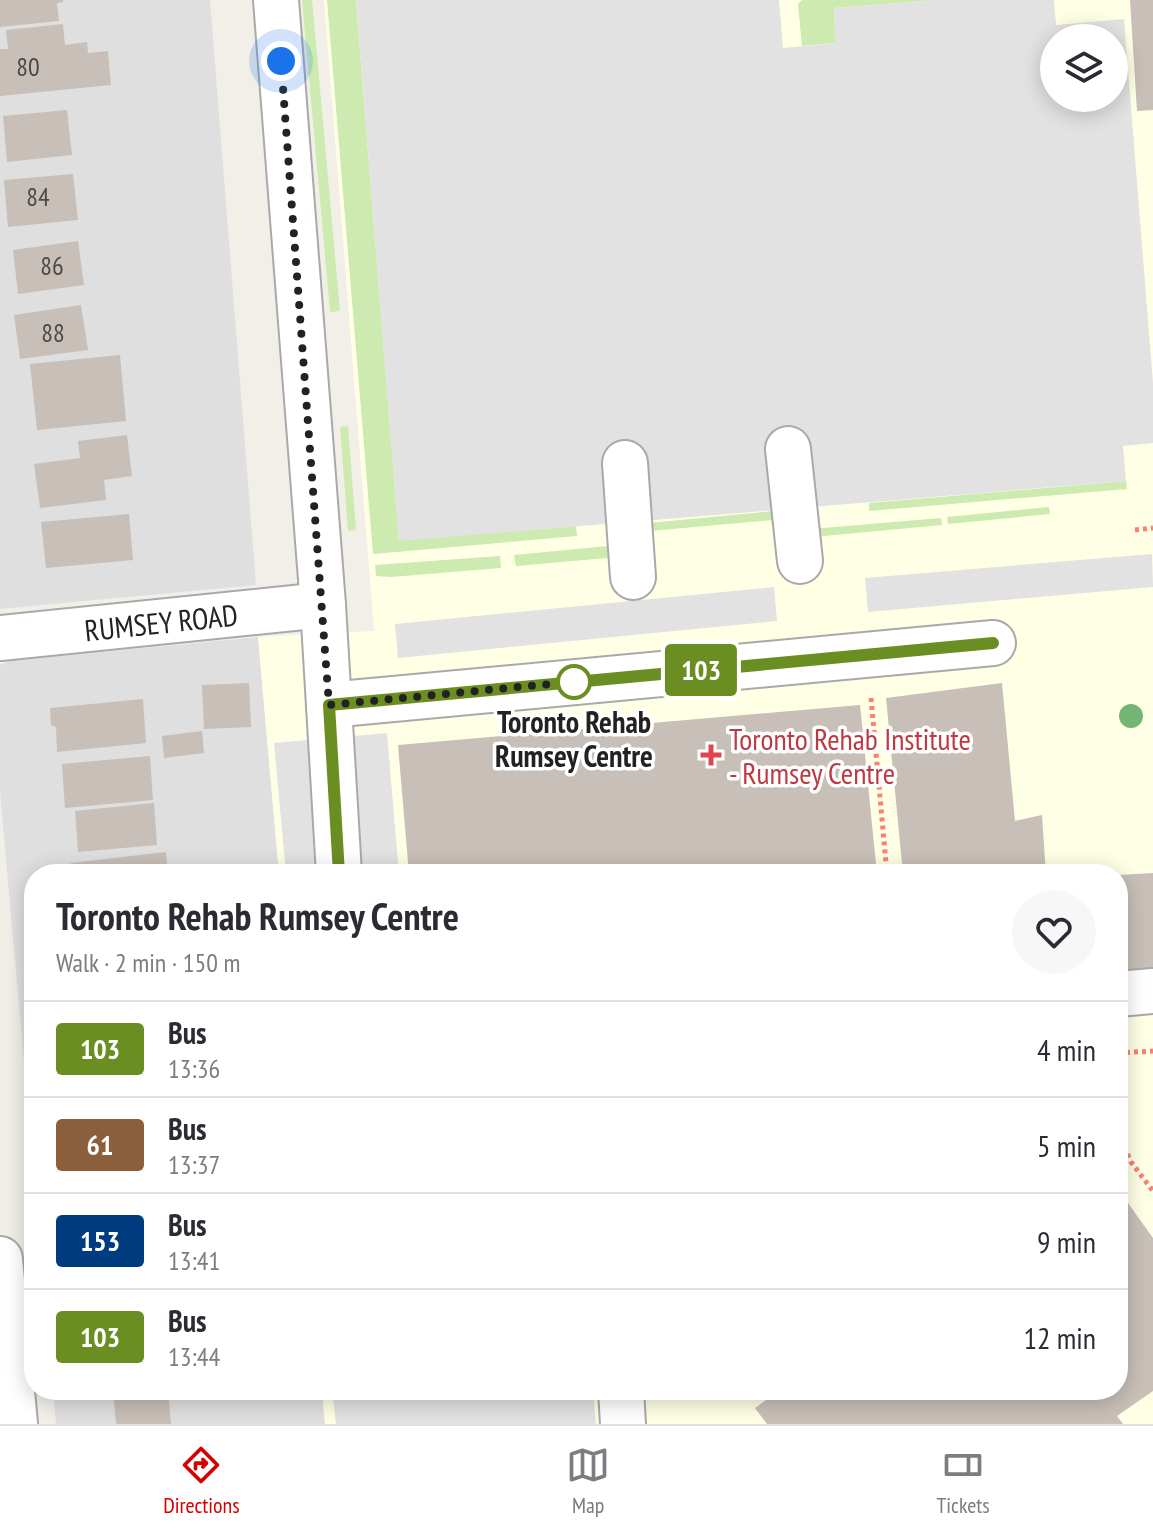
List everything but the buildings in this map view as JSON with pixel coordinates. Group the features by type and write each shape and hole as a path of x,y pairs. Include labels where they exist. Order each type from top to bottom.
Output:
{"street":[{"path":"276,0 323,605 338,864"},
{"path":"788,449 800,561"},
{"path":"625,463 633,577"},
{"name":"RUMSEY ROAD","path":"0,638 323,605"},
{"path":"329,705 993,643"},
{"path":"1128,993 1153,991"},
{"path":"0,1259 15,1424"},
{"path":"622,1400 623,1424"}],"path":[{"path":"1135,530 1153,528"},
{"path":"869,685 886,864"},
{"path":"1128,1052 1153,1051"},
{"path":"1128,1155 1153,1191"}],"shaded area":[{"path":"0,0 210,0 256,585 0,609"},
{"path":"324,0 1153,0 1153,1424 325,1424 323,1400 1128,1400 1128,864 278,864 258,637 374,631"},
{"path":"356,0 779,0 783,48 836,43 834,8 938,0 1054,0 1056,24 1040,24 1040,112 1128,112 1128,69 1153,383 1153,443 1123,446 1126,481 399,541"},
{"path":"1124,19 1124,24 1067,24"},
{"path":"1152,554 1153,587 868,612 865,578"},
{"path":"774,587 777,621 398,658 395,624"},
{"path":"258,637 278,864 24,864 24,1062 0,792 0,665 9,661"},
{"path":"387,733 398,864 285,864 274,743"},
{"path":"54,1400 323,1400 325,1424 56,1424"},
{"path":"333,1400 594,1400 596,1424 336,1424"}],"green space":[{"path":"302,0 312,0 340,311 330,312"},
{"path":"327,0 356,0 399,540 576,526 577,536 373,554"},
{"path":"802,0 938,0 834,8 836,43 802,46 798,4"},
{"path":"348,426 356,530 348,531 340,427"},
{"path":"1126,481 1127,489 869,511 869,503"},
{"path":"1049,507 1050,514 948,524 947,517"},
{"path":"784,510 785,519 639,532 638,524"},
{"path":"941,518 942,525 824,536 817,535 811,529"},
{"path":"618,545 607,558 516,566 514,555"},
{"path":"500,556 501,568 376,576 375,565"}],"bus line":[{"name":"103","path":"338,864 329,705 993,643"}],"place":[{"name":"Toronto Rehab Rumsey Centre","path":"574,682"},
{"name":"Toronto Rehab Institute - Rumsey Centre","path":"711,755"}],"route":[{"path":"281,61 329,705 582,681 574,682"}]}
